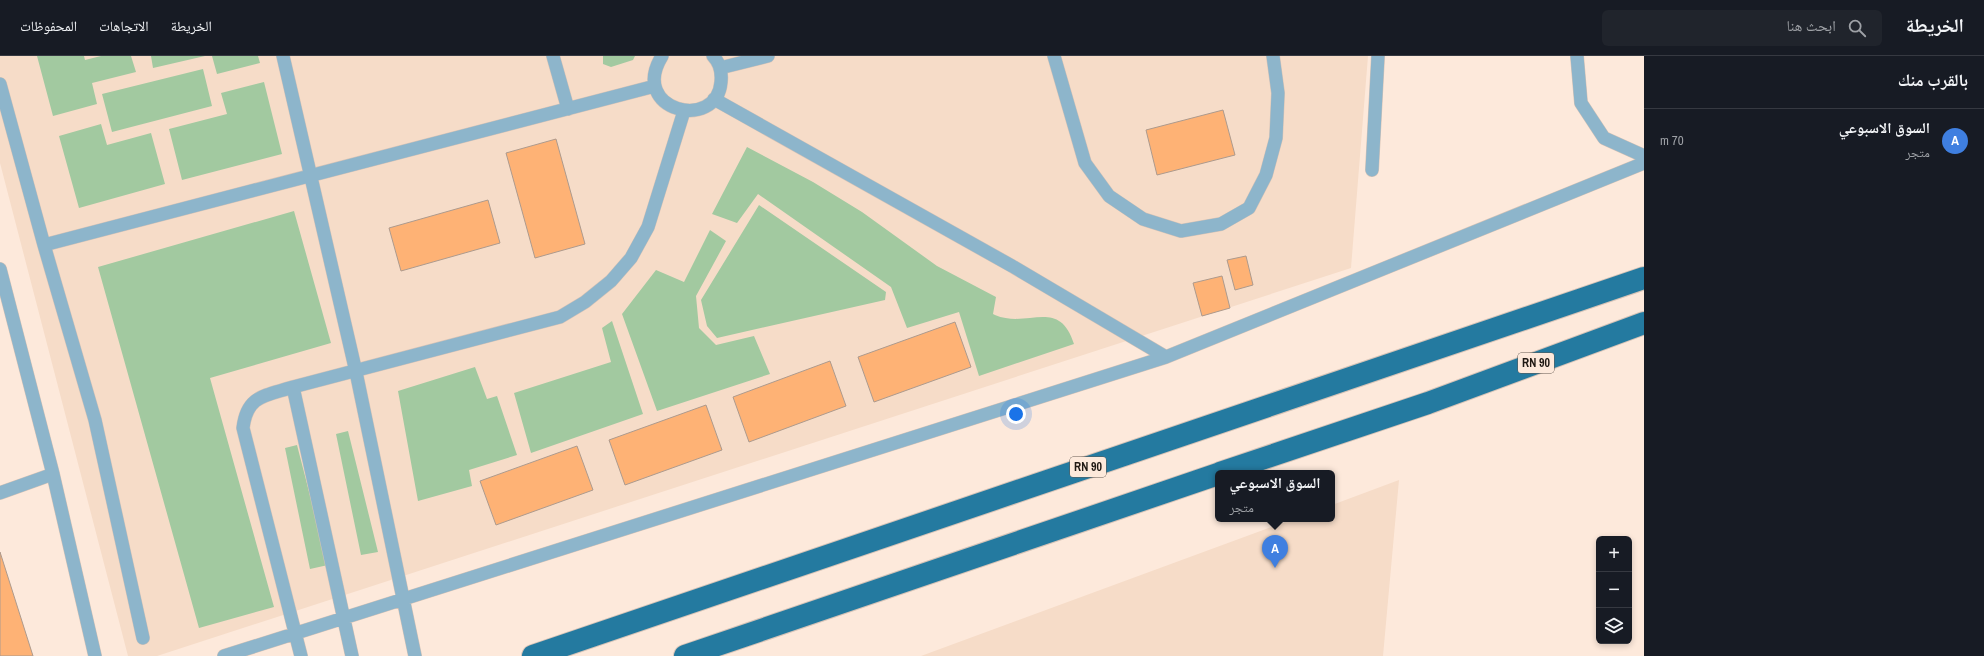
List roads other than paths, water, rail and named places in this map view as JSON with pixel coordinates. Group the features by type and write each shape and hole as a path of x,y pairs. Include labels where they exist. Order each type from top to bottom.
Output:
{"highway":[{"name":"RN 90","path":"533,656 1644,278"},
{"name":"RN 90","path":"1228,470 1428,403 1644,323"},
{"name":"RN 90","path":"684,656 1215,474"}],"lane":[{"path":"283,56 356,372 415,656"},
{"path":"553,56 568,109"},
{"path":"662,56 656,65 654,76 655,86 666,103 674,109 684,111 700,109 714,99 721,84 717,60 768,56"},
{"path":"1054,56 1085,163 1109,196 1143,219 1181,231 1221,224 1249,208 1266,175 1276,138 1278,93 1273,56"},
{"path":"1372,170 1378,56"},
{"path":"1576,56 1581,103 1604,138 1644,156"},
{"path":"0,84 44,245 95,420 143,638"},
{"path":"44,245 655,86"},
{"path":"714,99 1012,266 1166,357"},
{"path":"301,656 243,428 245,414 251,404 262,397 293,387 356,372 560,317 585,302 611,281 631,258 648,227 684,111"},
{"path":"224,656 1166,357 1644,163"},
{"path":"0,269 53,474 95,656"},
{"path":"293,387 352,656"},
{"path":"0,494 53,474"}],"place":[{"name":"السوق الاسبوعي","path":"1275,568"}]}
